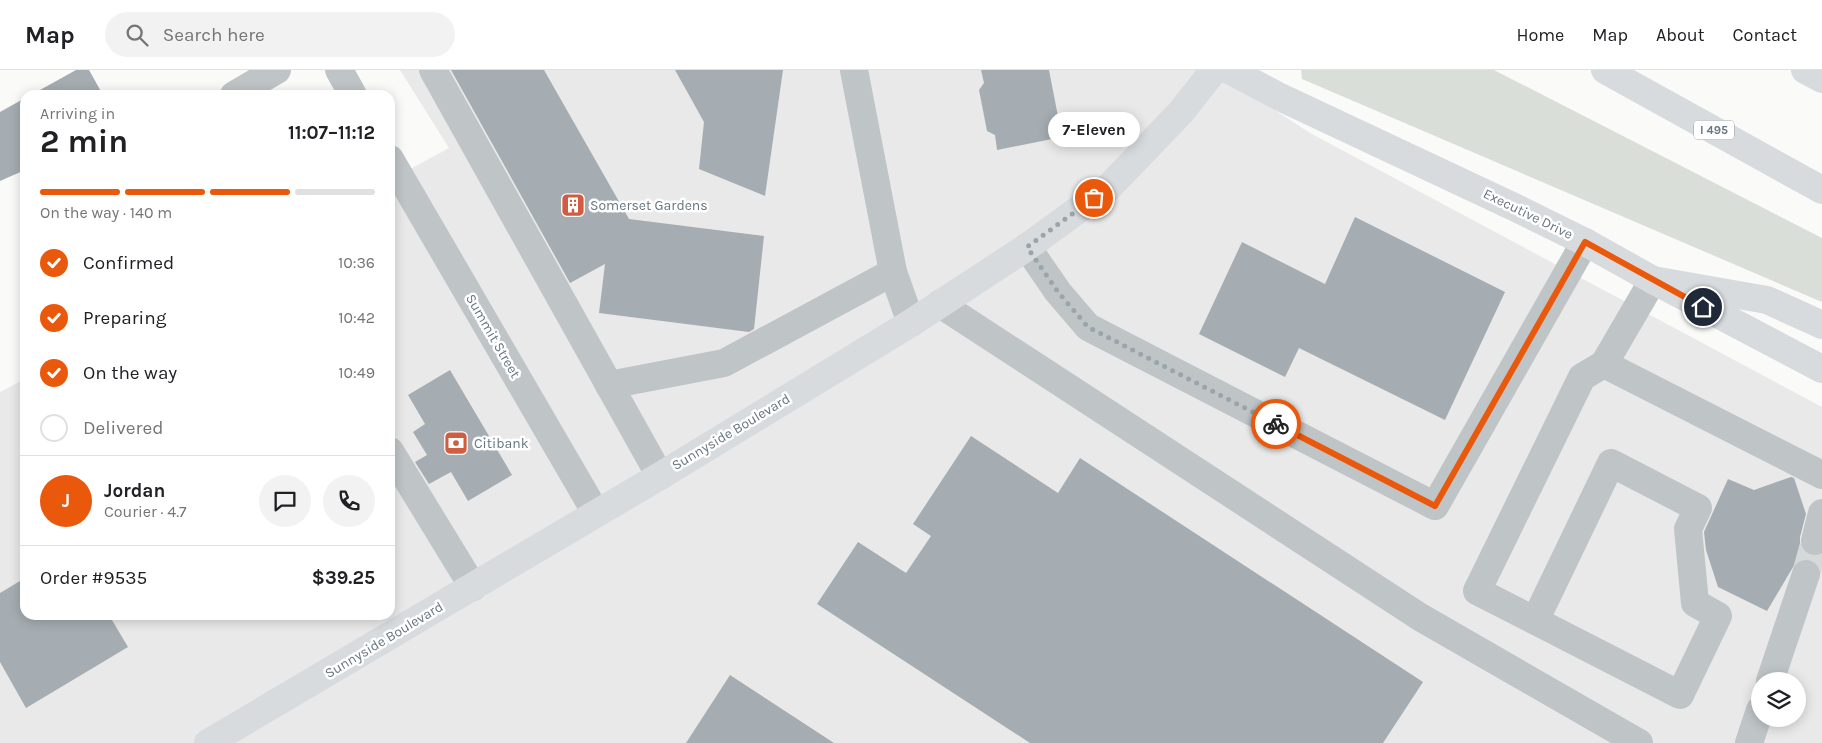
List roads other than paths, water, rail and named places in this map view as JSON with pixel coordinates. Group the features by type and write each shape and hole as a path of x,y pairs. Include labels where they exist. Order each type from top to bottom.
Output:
{"main road":[{"name":"Sunnyside Boulevard","path":"208,743 660,476 910,323 1027,247 1108,188 1181,112 1214,70"},
{"name":"Executive Drive","path":"1229,70 1280,97 1514,206 1822,368"},
{"name":"I 495","path":"1605,70 1822,190"},
{"path":"1805,70 1822,79"},
{"path":"1653,280 1767,300 1822,325"}],"street":[{"path":"243,90 277,70"},
{"path":"339,70 350,90"},
{"path":"433,70 660,476"},
{"path":"854,70 893,272 910,323"},
{"name":"Summit Street","path":"395,168 596,514"},
{"path":"1027,247 1058,292 1088,327 1435,506 1585,242"},
{"path":"609,385 724,364 893,272"},
{"path":"1535,621 1612,463 1698,508 1688,529 1694,603 1718,616 1680,695 1535,621 1478,591 1582,377 1604,364 1653,280"},
{"path":"940,304 1420,617 1640,743"},
{"path":"1604,364 1822,475"},
{"path":"395,459 473,588"},
{"path":"1814,541 1822,513"},
{"path":"1773,672 1806,574"},
{"path":"1749,743 1754,727"}],"tunnel":[{"path":"1806,574 1815,541"}],"place":[{"name":"7-Eleven","path":"1094,198"},
{"name":"Somerset Gardens","path":"573,205"},
{"name":"Citibank","path":"456,443"}]}
